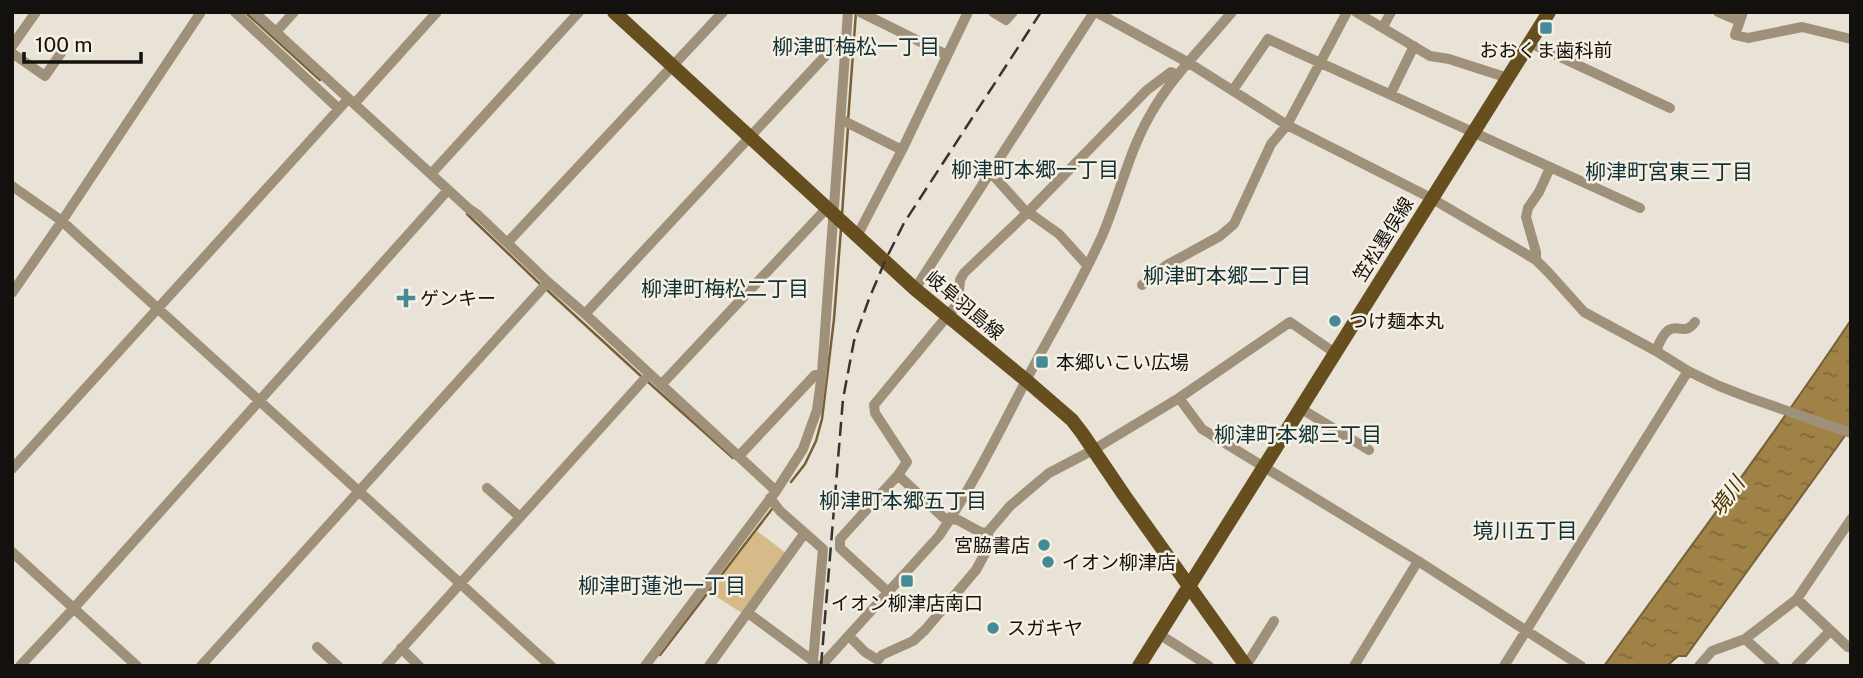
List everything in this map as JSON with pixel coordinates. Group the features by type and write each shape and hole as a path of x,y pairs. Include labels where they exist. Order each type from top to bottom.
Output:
{"main road":[{"name":"岐阜羽島線","path":"614,12 915,289 1027,380 1072,421 1246,666"},
{"name":"笠松墨俣線","path":"1139,666 1549,12"}],"street":[{"path":"12,46 36,12"},
{"path":"235,12 340,109"},
{"path":"254,12 739,456 773,495 780,512 823,549 822,663"},
{"path":"276,32 294,12"},
{"path":"12,469 340,109 351,101 437,12"},
{"path":"431,174 579,12"},
{"path":"508,242 723,12"},
{"path":"645,666 773,495 803,449 812,428 822,373 830,211 848,12"},
{"path":"860,12 947,55"},
{"path":"857,236 902,150 968,12"},
{"path":"993,12 1006,20 1013,12"},
{"path":"915,289 1095,12 1189,63 1287,125 1432,198 1536,260 1584,312 1688,371 1718,386 1851,433"},
{"path":"822,663 939,536 951,519 985,460 1102,235 1140,135 1156,105 1232,12"},
{"path":"1142,285 1167,265 1220,236 1234,224 1259,166 1271,144 1287,125 1347,12"},
{"path":"1356,12 1430,56 1449,59 1508,78"},
{"path":"1383,27 1391,12"},
{"path":"1718,12 1741,17 1735,35 1748,38 1802,27 1851,39"},
{"path":"12,292 201,13"},
{"path":"585,314 841,39 846,37"},
{"path":"1233,90 1268,39 1640,208"},
{"path":"1530,43 1670,108"},
{"path":"1391,93 1413,46"},
{"path":"12,53 45,76 61,53"},
{"path":"888,592 840,548 840,539 898,475 907,461 875,413 874,405 958,303 960,280 964,273 1027,213 1147,90 1171,72 1178,75"},
{"path":"840,121 902,150"},
{"path":"1536,260 1526,217 1528,208 1550,168"},
{"path":"991,173 1027,213 1059,234 1087,265"},
{"path":"12,187 62,221 551,666"},
{"path":"20,666 448,190"},
{"path":"661,385 830,211"},
{"path":"201,666 548,282"},
{"path":"898,475 944,518 982,533 988,532 1010,506 1049,473 1179,398 1290,322 1335,353"},
{"path":"1656,351 1662,337 1670,328 1686,330 1695,322"},
{"path":"1504,666 1688,371"},
{"path":"739,456 815,375 822,373"},
{"path":"386,666 649,374"},
{"path":"1179,398 1202,429 1418,561 1581,666"},
{"path":"1300,408 1369,450"},
{"path":"487,488 520,517"},
{"path":"1699,666 1712,651 1745,639 1797,599 1851,519"},
{"path":"849,636 865,652 878,660 882,655 913,641 975,570 989,546 988,532"},
{"path":"709,666 804,534"},
{"path":"12,552 137,666"},
{"path":"1354,666 1418,561"},
{"path":"1797,599 1851,648"},
{"path":"748,613 822,663"},
{"path":"1246,666 1275,621"},
{"path":"1796,666 1830,631"},
{"path":"1159,634 1209,666"},
{"path":"1745,639 1775,666"},
{"path":"317,646 338,666"},
{"path":"401,648 419,666"}],"shaded area":[{"path":"757,531 786,553 742,613 709,592"}],"water":[{"path":"1851,320 1851,427 1837,447 1686,656 1678,656 1667,666 1604,666 1760,451"}],"waterway":[{"path":"245,12 320,80"},
{"path":"848,121 856,12"},
{"path":"842,215 848,127"},
{"path":"467,214 541,285"},
{"path":"791,482 805,464 816,441 822,419 841,229"},
{"path":"546,289 642,377"},
{"path":"647,381 733,458"},
{"path":"660,655 772,509"}],"railway":[{"path":"821,666 843,399 854,341 885,261 904,223 1041,12"}],"place":[{"name":"おおくま歯科前","path":"1546,28"},
{"name":"ゲンキー","path":"406,298"},
{"name":"つけ麺本丸","path":"1335,321"},
{"name":"本郷いこい広場","path":"1042,362"},
{"name":"宮脇書店","path":"1044,545"},
{"name":"イオン柳津店","path":"1048,562"},
{"name":"イオン柳津店南口","path":"907,581"},
{"name":"スガキヤ","path":"993,628"}],"district":[{"name":"柳津町梅松一丁目","path":"856,46"},
{"name":"柳津町本郷一丁目","path":"1035,169"},
{"name":"柳津町宮東三丁目","path":"1669,171"},
{"name":"柳津町本郷二丁目","path":"1227,275"},
{"name":"柳津町梅松二丁目","path":"725,288"},
{"name":"柳津町本郷三丁目","path":"1298,434"},
{"name":"柳津町本郷五丁目","path":"903,500"},
{"name":"境川五丁目","path":"1525,530"},
{"name":"柳津町蓮池一丁目","path":"662,585"}],"water label":[{"name":"境川","path":"1727,496"}]}
